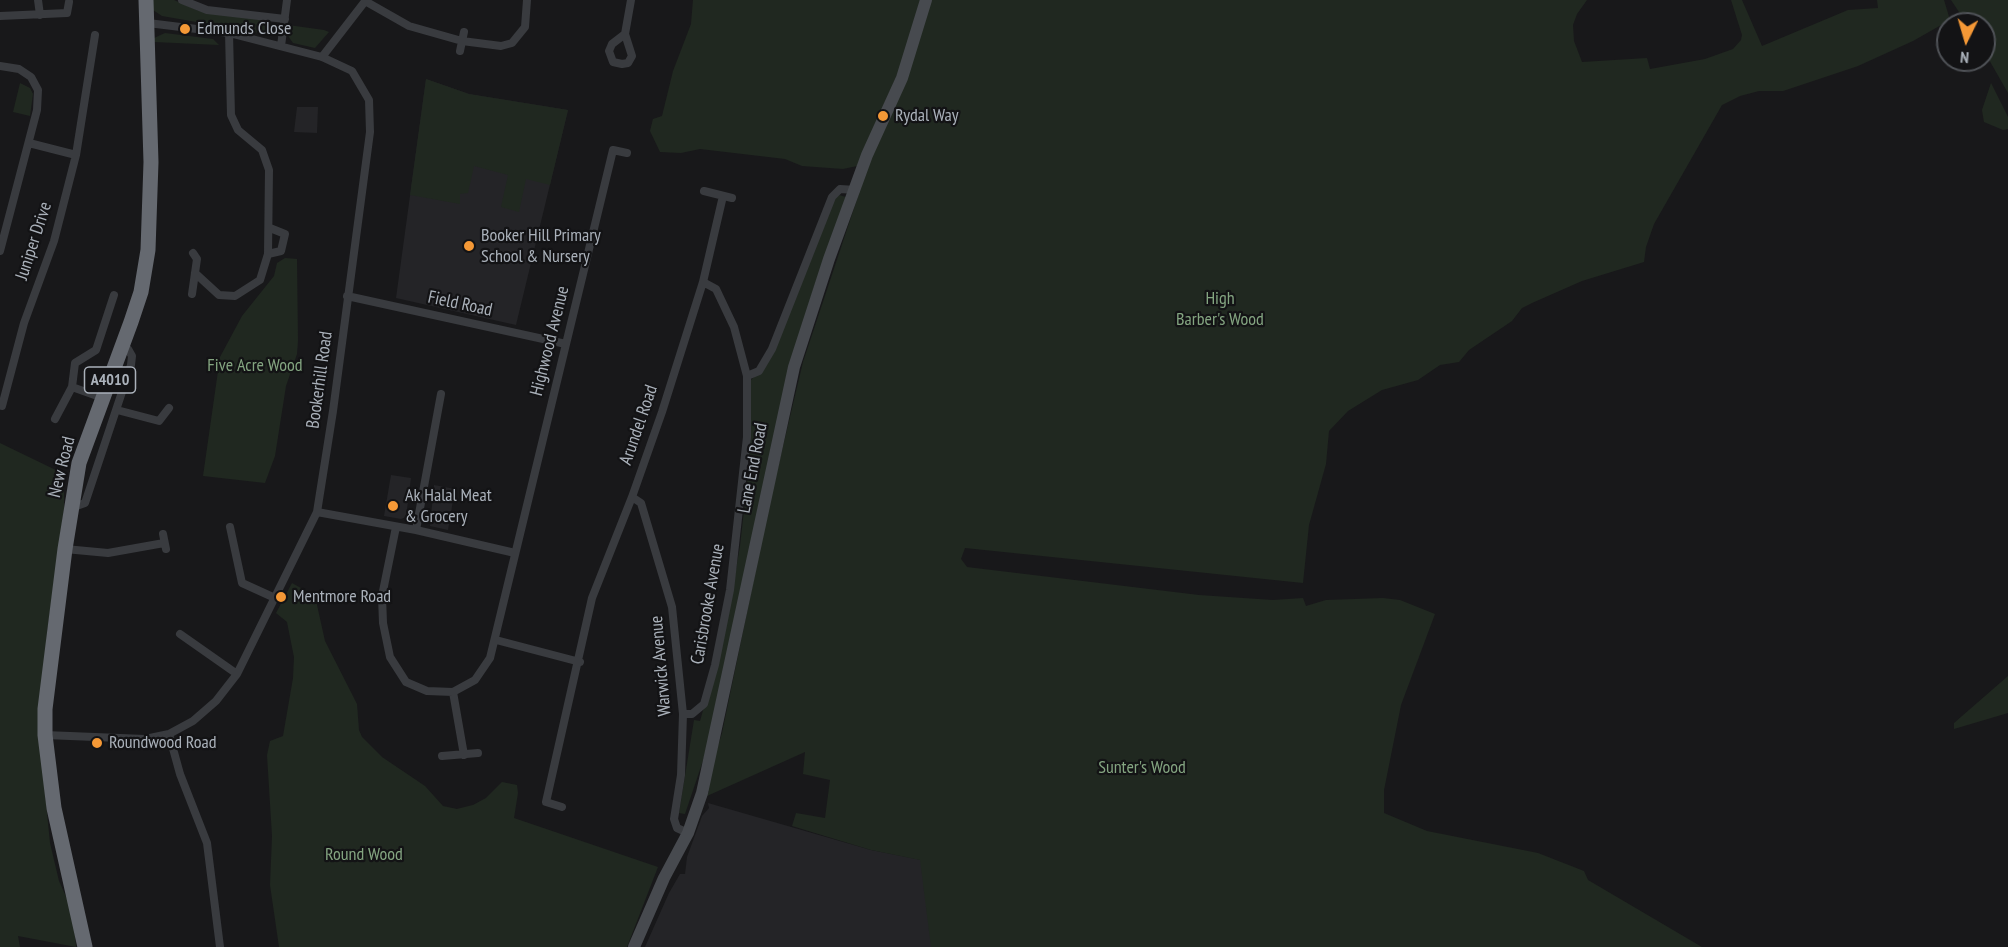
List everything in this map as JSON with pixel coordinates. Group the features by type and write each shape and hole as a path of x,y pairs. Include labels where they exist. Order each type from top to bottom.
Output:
{"highway":[{"name":"New Road","path":"85,947 54,808 45,735 49,672 79,463 141,292 148,250 151,162 146,0"}],"street":[{"path":"38,0 40,15"},
{"path":"182,0 207,10 285,19"},
{"path":"281,46 287,0"},
{"path":"322,57 366,1 409,26 463,37 487,46 512,43 525,27 527,0"},
{"path":"625,34 631,0"},
{"name":"Lane End Road","path":"634,947 666,873 688,833 702,793 794,367 829,259 867,155 902,78 926,0"},
{"path":"0,16 68,13 69,2"},
{"name":"Bookerhill Road","path":"45,735 137,741 169,734 193,721 216,700 237,674 317,512 370,132 369,100 352,71 322,57 229,33 148,23"},
{"path":"195,273 219,295 235,296 260,280 268,254 269,170 262,150 238,130 231,115 229,33"},
{"name":"Juniper Drive","path":"2,406 24,323 54,241 76,155 95,35"},
{"path":"460,51 463,37"},
{"path":"0,66 19,69 31,77 38,90 37,110 0,251"},
{"path":"28,143 76,155"},
{"name":"Highwood Avenue","path":"453,692 475,680 490,658 496,640 612,150 627,153"},
{"path":"747,376 759,371 772,349 832,198 840,189 856,190"},
{"name":"Arundel Road","path":"562,807 546,802 580,662 592,598 632,497 704,282 727,197 704,191"},
{"path":"268,254 281,251 285,234 270,228"},
{"path":"192,294 197,259 194,253"},
{"name":"Carisbrooke Avenue","path":"683,714 692,714 704,704 730,590 747,437 747,376 734,327 716,289 704,282"},
{"path":"55,419 72,387 75,363 96,350 114,295"},
{"name":"Field Road","path":"347,296 566,344"},
{"path":"71,508 85,503 117,410 132,356 128,349 122,347"},
{"path":"72,387 103,398"},
{"path":"416,530 441,394"},
{"path":"117,410 159,421 169,408"},
{"name":"Warwick Avenue","path":"632,497 641,503 672,607 683,714 681,775 674,819 677,828 688,833"},
{"path":"317,512 416,530 515,554"},
{"path":"230,527 242,584 275,598"},
{"path":"396,527 382,596 383,623 390,657 406,682 426,691 453,692 464,755"},
{"path":"65,549 108,553 164,542"},
{"path":"180,634 237,674"},
{"path":"496,640 580,662"},
{"path":"169,734 180,774 207,843 220,947"},
{"path":"442,756 478,753"}],"shaded area":[{"name":"Booker Hill Primary School & Nursery","path":"426,79 469,94 568,110 516,325 396,298"},
{"path":"297,107 318,107 317,133 294,132"},
{"path":"391,475 411,478 406,517 401,519 384,516"},
{"path":"434,485 455,489 448,530 430,526"},
{"path":"708,803 871,850 932,862 942,947 645,947 669,893 680,874 685,874 687,857 702,816 709,808"}],"green space":[{"path":"153,0 174,0 199,11 271,20 269,32 259,33 162,16 153,10"},
{"path":"693,0 923,0 908,50 857,166 843,169 802,166 785,159 700,149 681,153 660,152 650,131 653,119 662,116 673,71 691,24"},
{"path":"930,0 1587,0 1577,14 1573,25 1574,41 1582,62 1647,58 1650,69 1705,59 1733,49 1741,40 1742,35 1731,0 1742,0 1762,46 1848,10 1878,8 1877,0 1944,0 1948,12 1936,12 1936,28 1913,41 1858,66 1783,91 1759,91 1740,96 1722,105 1654,224 1646,247 1644,262 1582,281 1522,308 1512,321 1469,350 1459,362 1440,365 1418,380 1382,390 1348,411 1329,431 1326,464 1309,525 1303,583 965,548 961,559 967,567 1199,595 1273,600 1303,598 1306,606 1326,600 1383,598 1400,600 1435,614 1401,705 1384,790 1384,813 1427,831 1538,853 1584,871 1588,880 1702,947 931,947 920,860 871,850 792,826 796,813 825,818 830,780 803,774 805,752 707,796 709,791 704,791 722,733 770,501 803,362 875,145"},
{"path":"1951,0 2008,0 2008,93 1996,72 1996,12 1959,12"},
{"path":"288,25 329,32 315,48 293,43 286,33"},
{"path":"165,33 213,39 219,45 154,42 154,38"},
{"path":"426,79 469,94 568,110 550,185 526,179 519,212 501,207 508,175 474,166 468,193 460,194 460,204 410,195"},
{"path":"20,83 30,88 33,94 30,116 13,112"},
{"path":"1991,83 2008,117 2008,129 2003,130 1984,122 1982,110"},
{"path":"839,195 846,197 814,287 789,372 716,722 685,814 679,813 694,720 700,721 711,683 731,599 740,546 749,466 749,382 757,374 832,200"},
{"name":"Five Acre Wood","path":"285,258 297,259 297,354 286,386 275,456 265,483 203,476 220,357 242,316 274,276 277,263"},
{"path":"0,443 64,474 64,509 47,633 39,732 50,843 59,881 73,912 76,947 18,936 20,947 0,947"},
{"name":"Round Wood","path":"292,583 315,596 325,641 357,704 359,730 362,737 382,757 425,786 443,806 457,809 473,805 486,798 502,782 517,785 514,818 658,867 627,947 279,947 270,885 272,836 267,755 270,741 283,736 293,678 294,657 287,622 276,613"},
{"path":"2008,676 2008,713 1954,729 1954,723"}],"place":[{"name":"Edmunds Close","path":"185,29"},
{"name":"Rydal Way","path":"883,116"},
{"name":"Booker Hill Primary School & Nursery","path":"469,246"},
{"name":"Ak Halal Meat & Grocery","path":"393,506"},
{"name":"Mentmore Road","path":"281,597"},
{"name":"Roundwood Road","path":"97,743"}],"park label":[{"name":"High Barber's Wood","path":"1220,309"},
{"name":"Sunter's Wood","path":"1142,768"}]}
